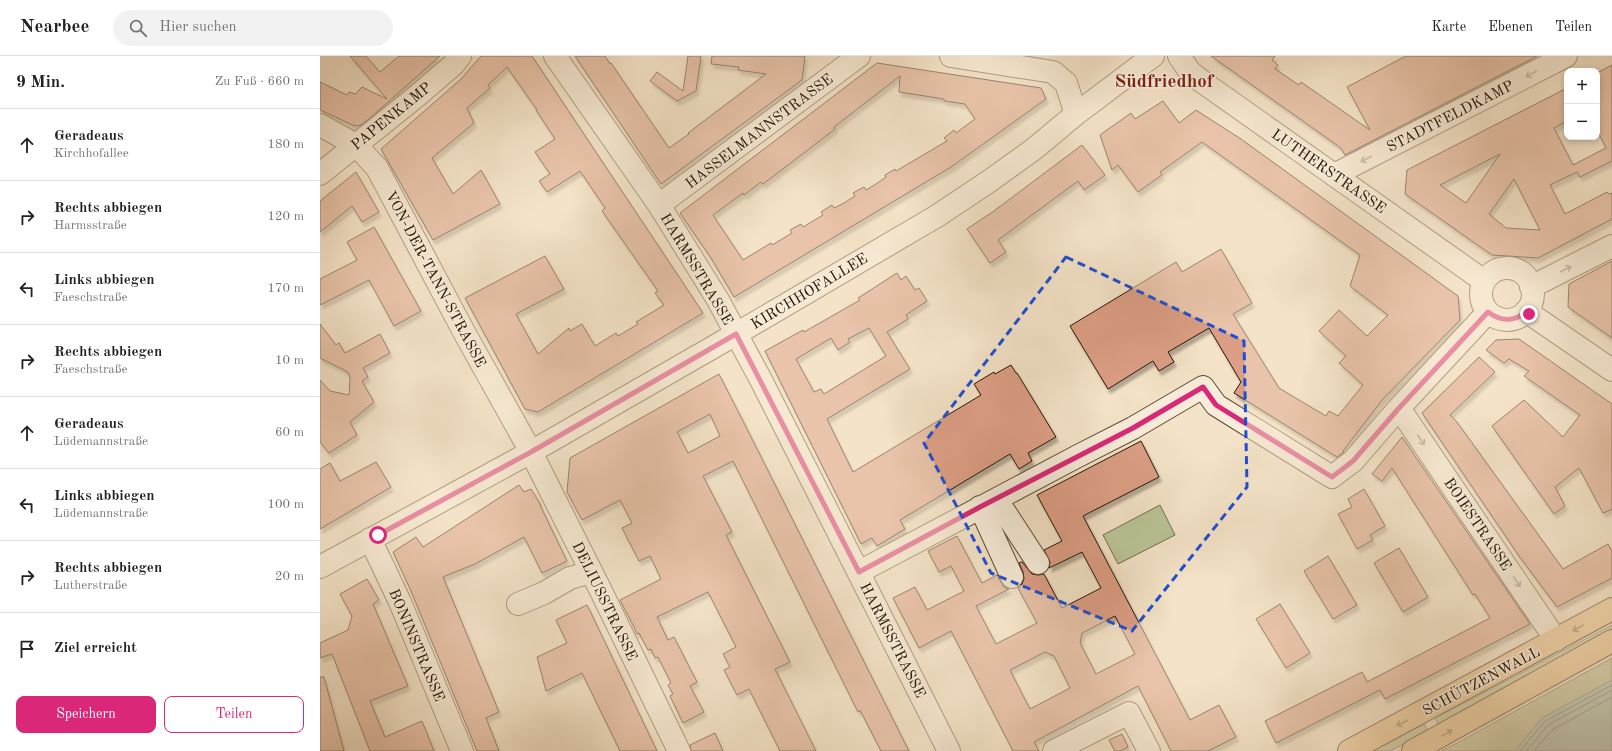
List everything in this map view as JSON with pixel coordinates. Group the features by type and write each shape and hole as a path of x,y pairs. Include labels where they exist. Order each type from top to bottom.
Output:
{"main road":[{"name":"SCHÜTZENWALL","path":"1349,751 1612,609"},
{"name":"SCHÜTZENWALL","path":"1413,751 1612,641"}],"street":[{"name":"PAPENKAMP","path":"320,174 417,96 453,65 460,56"},
{"name":"HARMSSTRASSE","path":"555,56 659,205 718,300 859,572 949,751"},
{"name":"HASSELMANNSTRASSE","path":"659,205 860,56"},
{"path":"951,56 1053,72 1066,83 1076,114"},
{"name":"KIRCHHOFALLEE","path":"320,567 531,452 736,334 943,212 1034,149 1076,114 1153,56"},
{"name":"LUTHERSTRASSE","path":"1179,56 1190,72 1204,83 1484,281"},
{"name":"STADTFELDKAMP","path":"1334,175 1566,56"},
{"name":"VON-DER-TANN-STRASSE","path":"320,125 356,145 377,168 464,332 531,452"},
{"path":"1531,287 1612,246"},
{"path":"1500,269 1510,269 1520,272 1527,278 1531,287 1533,293 1532,301 1522,315 1514,319 1505,320 1496,318 1488,312 1483,305 1481,289 1484,281 1491,274 1500,269"},
{"path":"1526,311 1612,370"},
{"path":"859,572 1133,428 1203,387 1216,405 1332,477 1353,461 1399,408 1488,312"},
{"name":"BOIESTRASSE","path":"1399,408 1556,640"},
{"name":"DELIUSSTRASSE","path":"531,452 679,751"},
{"path":"989,503 1038,563"},
{"path":"989,503 1012,577"},
{"name":"BONINSTRASSE","path":"370,539 400,602 462,751"},
{"path":"518,604 568,584 591,572"},
{"path":"542,579 568,584"},
{"path":"1054,751 1129,713 1149,751"}],"highlighted area":[{"path":"1066,257 1244,341 1247,487 1132,631 991,573 924,443"}],"green space":[{"path":"1160,505 1175,535 1118,564 1103,535"},
{"path":"1612,625 1612,634 1439,726 1435,718"},
{"path":"1612,658 1612,751 1441,751 1457,743"},
{"path":"1424,724 1428,731 1390,751 1372,751"}],"water":[{"path":"1612,680 1612,751 1515,751 1542,718"}],"building":[{"path":"350,56 366,56 380,72 399,56 440,56 370,118 361,125 355,126 320,110 320,82 347,95 349,92 355,94 362,87 387,99"},
{"path":"481,56 532,56 703,313 538,412 525,409 465,298 545,256 564,289 516,314 538,354 569,328 570,331 582,324 595,346 616,333 618,336 638,324 636,322 664,305 655,293 658,291 602,211 605,208 580,171 547,192 539,181 550,174 535,152 555,139 507,67 488,85 490,88 467,108 474,123 432,158 453,194 481,170 500,204 433,240 381,149 461,79"},
{"path":"575,56 605,56 669,148 766,74 738,70 739,67 711,64 712,56 805,56 802,80 661,184"},
{"path":"688,56 701,56 696,91 677,101 650,81 657,72 683,91"},
{"path":"1211,56 1275,56 1272,60 1278,65 1275,69 1299,85 1301,82 1370,130 1347,87 1406,56 1537,56 1345,155 1341,148"},
{"path":"877,63 1041,88 1046,99 951,167 734,297 711,258 680,213","holes":["900,76 899,92 965,104 975,119 956,133 954,130 944,138 947,141 896,171 895,169 885,175 886,177 866,190 864,187 853,193 855,196 844,203 834,208 832,205 821,212 823,215 803,227 801,224 790,230 792,233 772,245 771,243 743,260 713,215 743,193 744,195 761,182 763,184 835,129 834,127"]},
{"path":"1612,65 1612,161 1580,177 1577,172 1550,185 1565,214 1607,192 1609,194 1612,193 1612,219 1538,258 1492,255 1405,194 1407,170 1564,90 1564,123 1554,128 1573,165 1606,148 1600,136 1600,71","holes":["1500,154 1466,203 1440,185","1514,179 1540,230 1506,228 1489,214"]},
{"path":"1163,101 1179,123 1196,110 1241,139 1458,296 1460,320 1382,400 1343,451 1344,452 1337,457 1234,393 1241,382 1209,328 1168,352 1174,362 1159,371 1153,361 1108,389 1070,326 1176,262 1182,272 1221,249 1252,303 1233,314 1279,388 1326,416 1329,411 1338,416 1363,385 1339,363 1346,356 1319,331 1339,310 1367,336 1388,315 1350,286 1360,255 1202,142 1160,172 1162,175 1138,192 1118,165 1112,170 1100,135 1131,113 1135,119"},
{"path":"1082,145 1105,175 1084,190 1078,181 998,240 1006,252 990,263 967,229 994,211"},
{"path":"356,172 379,212 362,222 352,206 320,232 320,201"},
{"path":"374,227 421,311 394,326 369,280 320,305 320,279 357,260 347,242"},
{"path":"1612,261 1612,338 1568,307 1569,284"},
{"path":"897,273 901,280 906,276 915,290 919,288 927,301 906,315 908,319 887,332 910,369 827,419 853,472 981,395 974,384 994,372 995,374 1011,365 1056,437 1028,453 1032,461 1019,469 1010,454 900,520 905,529 877,546 872,538 861,544 765,351 803,330 804,332 860,300 858,298","holes":["869,328 886,356 824,394 821,389 814,392 796,359 831,338 838,350 850,342 848,339"]},
{"path":"320,324 336,345 339,343 345,353 380,334 390,353 363,368 368,377 362,381 374,402 350,422 357,435 329,453 320,442 320,380 330,391 349,395 350,378 348,372 320,358"},
{"path":"1519,339 1612,404 1612,509 1603,513 1579,468 1555,487 1565,506 1554,514 1492,426 1524,400 1563,437 1580,415 1524,376 1529,371 1509,359 1504,363 1486,350 1496,340"},
{"path":"1479,357 1495,372 1450,415 1457,422 1563,569 1608,544 1612,551 1612,578 1557,607 1519,556 1422,413"},
{"path":"719,374 909,751 881,751 860,710 858,712 733,461 703,476 732,532 726,535 790,662 775,669 816,751 780,751 749,689 737,695 724,670 730,667 723,654 736,647 708,592 657,617 668,640 674,637 697,682 690,686 704,712 683,723 670,696 673,694 668,685 671,683 658,657 655,658 651,649 648,650 639,633 637,634 620,600 661,579 650,556 639,561 622,528 632,523 620,500 582,520 567,492 570,458","holes":["710,414 720,436 688,453 677,432"]},
{"path":"1402,437 1530,624 1385,699 1380,690 1276,743 1265,721 1362,672 1367,682 1490,618 1475,594 1473,595 1392,468 1382,481 1372,474"},
{"path":"1141,441 1159,477 1083,516 1190,720 1219,705 1236,737 1208,751 1171,751 1138,686 1034,742 1039,751 1013,751 951,631 919,648 893,598 915,587 927,610 964,591 951,566 939,572 928,551 957,536 982,583 997,575 1004,587 1009,589 976,606 996,644 1037,623 1018,588 1024,579 1019,563 1022,562 1032,574 1044,574 1062,608 1101,588 1082,552 1049,568 1050,562 1044,550 1062,541 1037,495","holes":["1115,616 1135,654 1096,674 1080,643 1082,633","1045,652 1054,656 1070,688 1030,709 1010,670"]},
{"path":"376,462 391,487 320,529 320,469 330,463 340,481"},
{"path":"519,485 524,492 531,489 541,505 567,561 542,573 524,537 475,564 443,577 499,712 486,718 499,751 477,751 411,591 393,552 416,537 423,547"},
{"path":"1364,489 1385,526 1370,535 1373,540 1357,549 1338,514 1352,507 1348,499"},
{"path":"1399,548 1428,597 1403,612 1374,563"},
{"path":"1328,556 1357,605 1333,619 1304,571"},
{"path":"367,579 379,600 373,604 408,686 370,701 385,737 422,721 434,751 370,751 332,654 320,658 320,643 348,630 352,616 340,594"},
{"path":"1280,604 1310,653 1286,668 1256,619"},
{"path":"587,605 657,751 620,751 582,673 546,691 537,657 567,643 556,620"},
{"path":"320,677 324,677 344,751 320,751"},
{"path":"715,733 723,751 691,751 690,745"},
{"path":"1122,734 1128,747 1120,751 1115,751 1109,740"}],"district":[{"name":"Südfriedhof","path":"1164,80"}],"route":[{"path":"378,535 531,452 736,334 859,572 980,507 997,500 1133,428 1203,387 1216,405 1332,477 1353,461 1399,408 1488,312 1496,318 1505,320 1514,319 1526,311 1529,314"}]}
